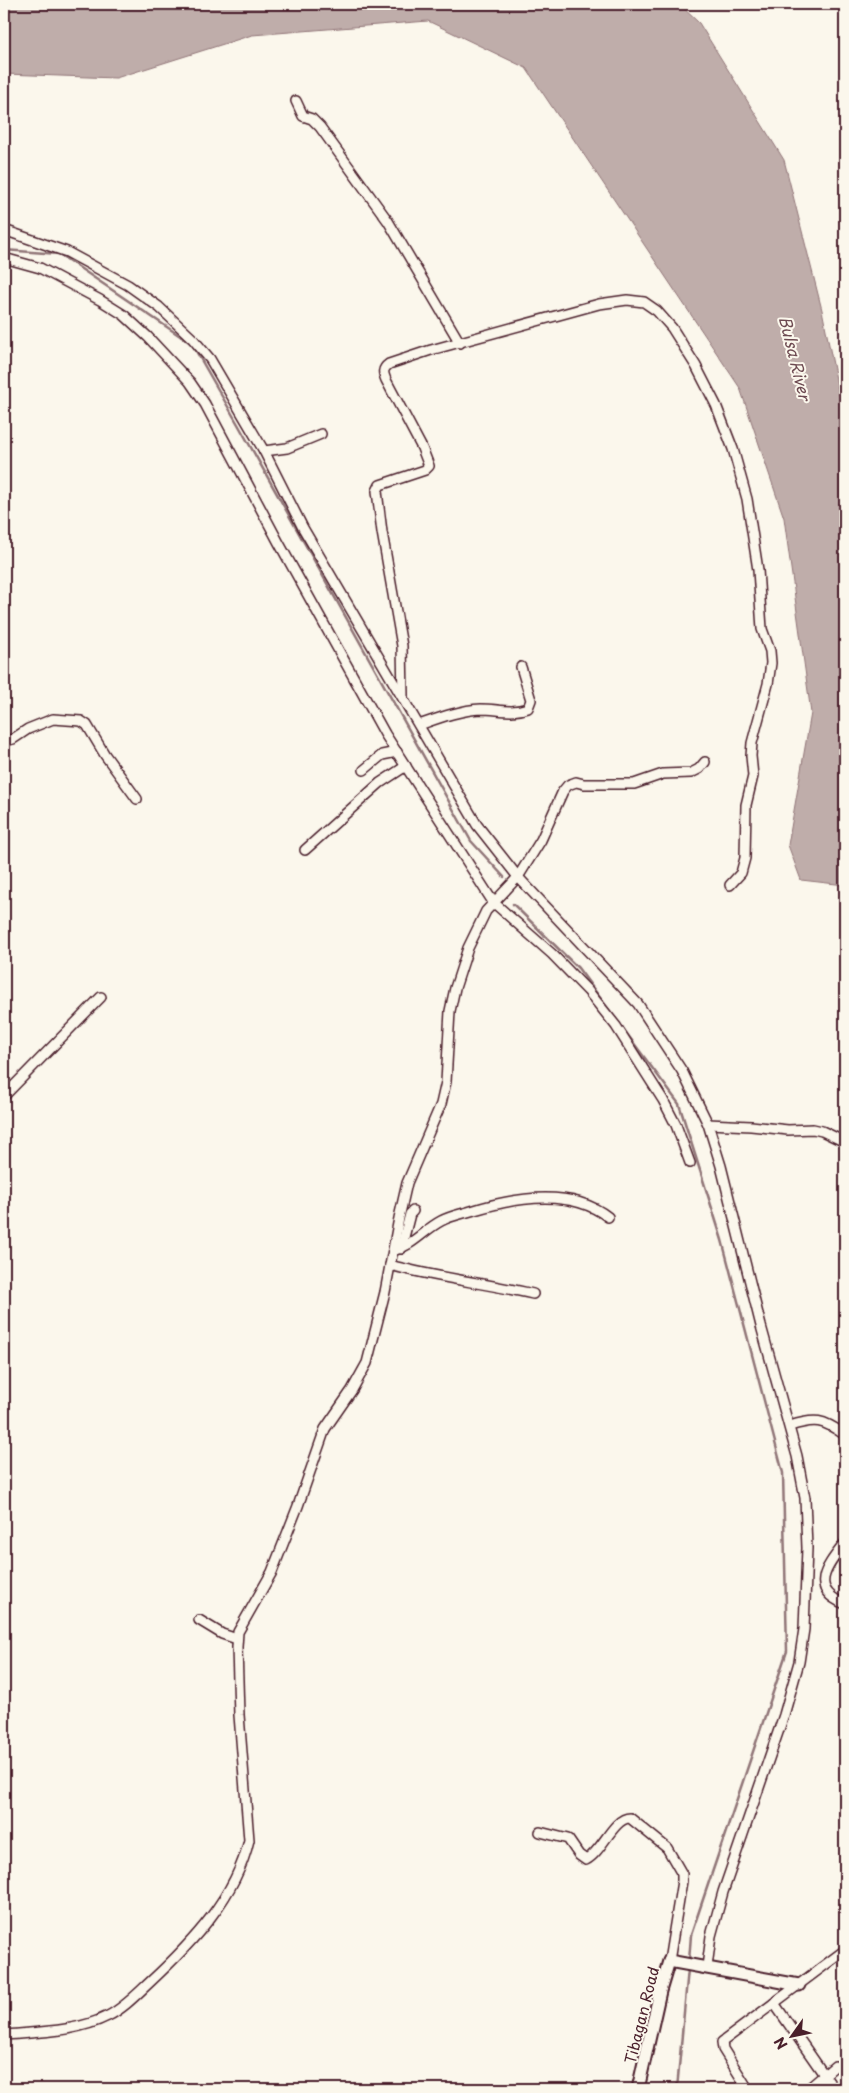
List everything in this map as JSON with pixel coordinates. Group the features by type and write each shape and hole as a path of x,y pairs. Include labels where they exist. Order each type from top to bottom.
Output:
{"street":[{"path":"296,100 303,116 312,119 320,127 388,221 460,343"},
{"path":"4,230 67,252 128,285 159,307 193,339 210,359 264,451 303,528 472,818 495,851 518,877 638,1004 682,1071 708,1124 721,1166 761,1326 790,1426 804,1498 807,1548 803,1637 792,1688 718,1910 711,1936 707,1966"},
{"path":"4,258 54,274 124,315 148,337 190,382 205,404 279,543 396,752 494,902 552,954 588,990 608,1015 663,1100 676,1125 690,1163"},
{"path":"402,697 402,646 383,542 378,491 380,485 425,470 429,466 422,448 383,372 384,368 389,364 599,304 635,300 650,306 665,320 686,348 706,383 733,449 747,499 758,570 762,629 771,657 768,684 752,743 753,776 746,805 745,858 741,873 730,885"},
{"path":"264,451 287,448 322,434"},
{"path":"419,725 465,711 481,709 516,712 528,708 531,700 521,667"},
{"path":"4,741 14,739 28,729 53,719 81,721 87,725 105,755 137,799"},
{"path":"364,770 382,754 396,752"},
{"path":"397,1250 407,1183 441,1104 446,1082 450,1011 455,988 468,948 481,920 494,902 518,877 541,840 563,791 568,785 576,782 584,784 634,784 663,774 691,773 699,769 705,762"},
{"path":"305,850 380,783 406,766"},
{"path":"4,1096 101,998"},
{"path":"708,1124 788,1130 822,1130 845,1142"},
{"path":"397,1250 442,1220 489,1205 522,1199 542,1197 583,1204 600,1211 608,1217"},
{"path":"4,2035 60,2030 82,2026 109,2016 138,1994 181,1952 216,1909 245,1858 248,1840 239,1715 237,1639 241,1625 268,1581 281,1550 325,1429 352,1390 367,1363 390,1265 413,1211"},
{"path":"390,1265 418,1273 490,1284 533,1294"},
{"path":"790,1426 812,1420 825,1423 845,1435"},
{"path":"845,1542 827,1567 823,1577 824,1587 828,1593 835,1600 845,1604"},
{"path":"199,1620 222,1634 237,1639"},
{"path":"540,1832 568,1839 579,1855 586,1860 594,1854 620,1822 630,1818 667,1848 679,1867 682,1881 669,1960"},
{"path":"748,2089 721,2044 845,1950"},
{"name":"Tibagan Road","path":"638,2089 669,1960 799,1985"},
{"path":"774,2003 834,2089"},
{"path":"808,2089 835,2066"}],"water":[{"name":"Bulsa River","path":"4,4 679,4 699,23 784,160 822,310 845,424 845,885 801,880 788,845 811,713 784,518 740,388 526,68 428,21 252,35 116,78 4,74"}],"waterway":[{"path":"4,250 59,254 192,344 471,841 504,877"},
{"path":"513,904 578,968 679,1104 722,1240 783,1473 787,1651 691,1935 689,1961"},
{"path":"677,2089 688,1969"}]}
